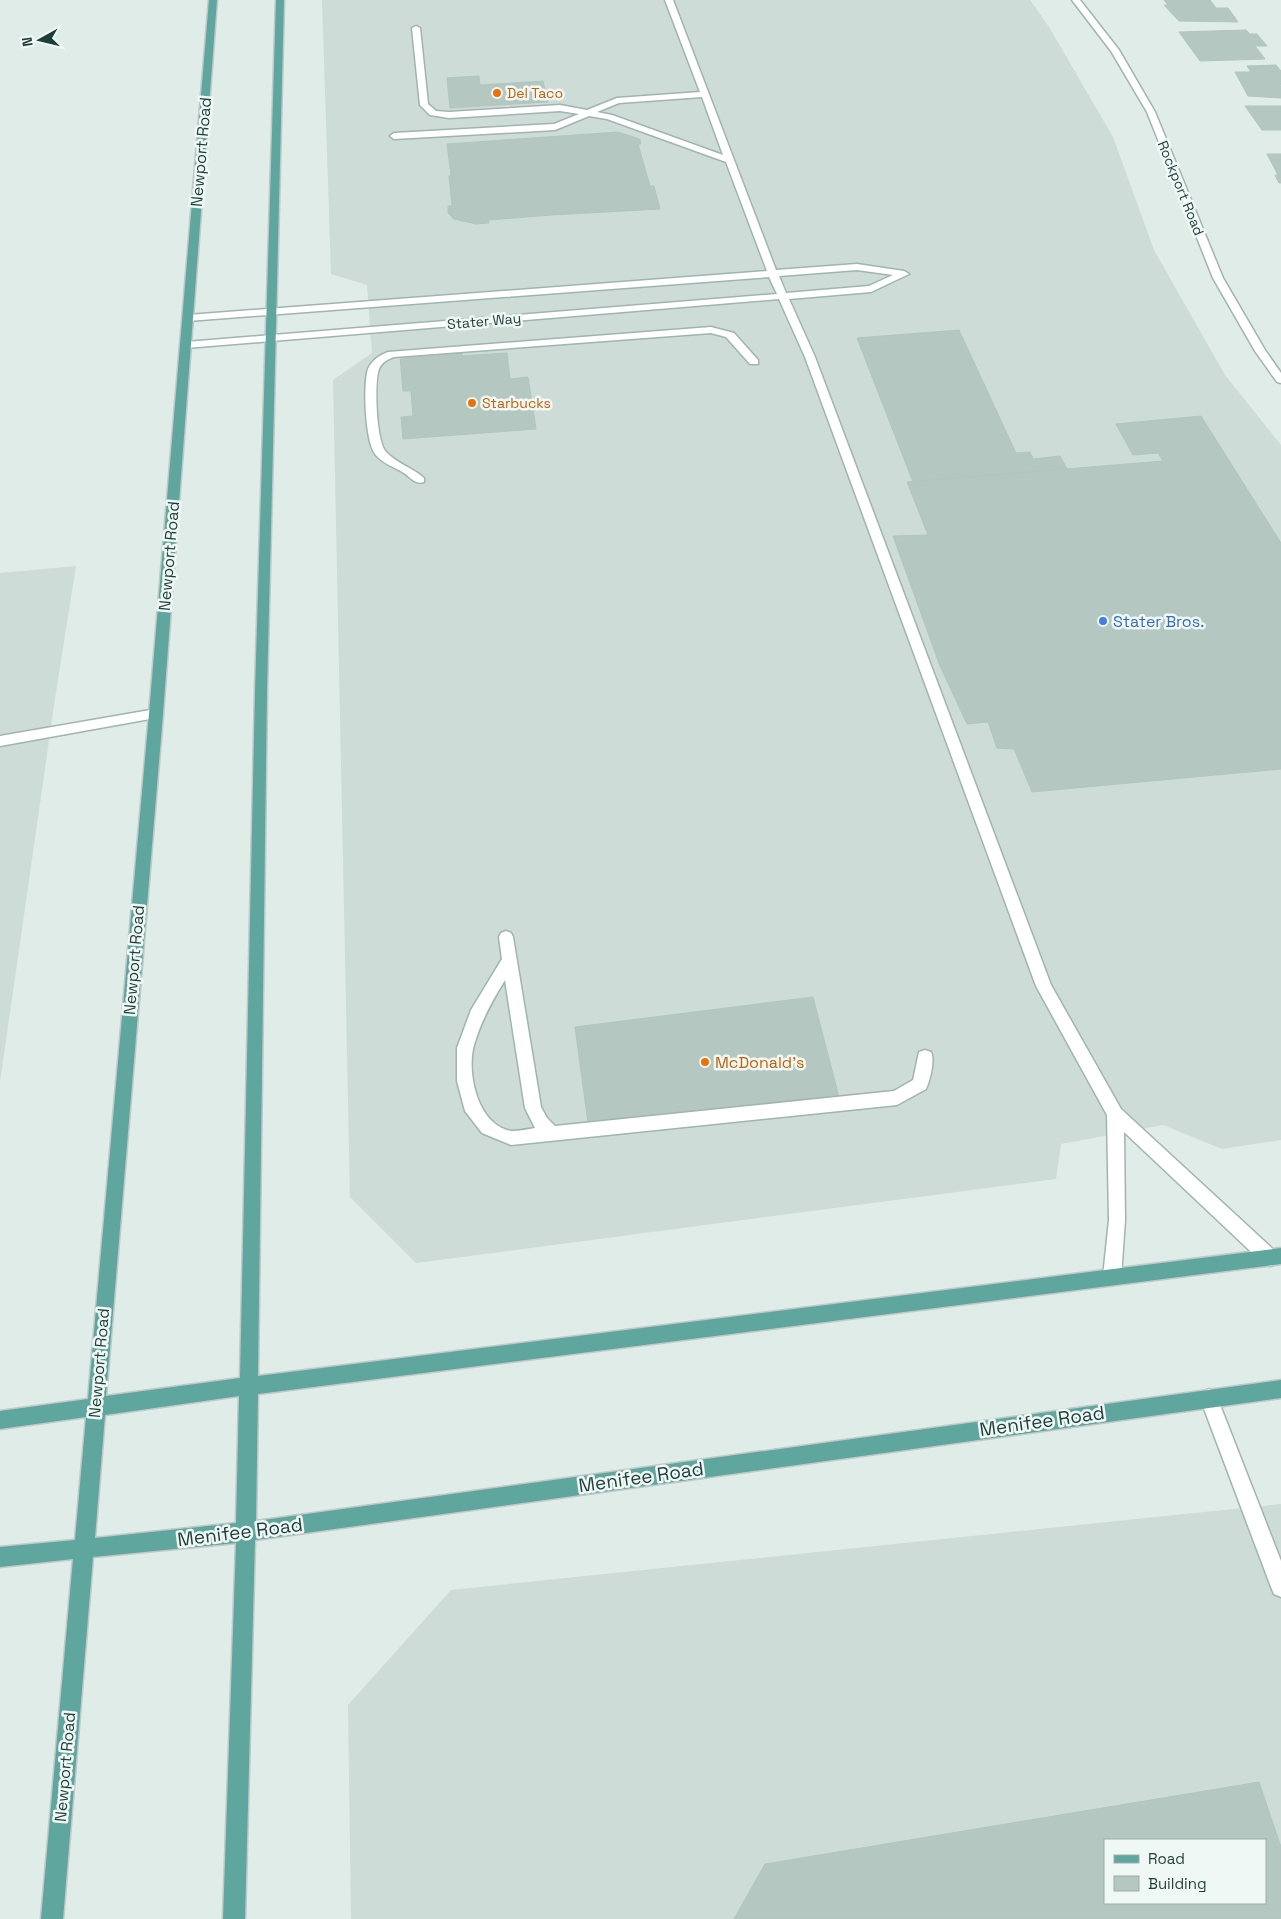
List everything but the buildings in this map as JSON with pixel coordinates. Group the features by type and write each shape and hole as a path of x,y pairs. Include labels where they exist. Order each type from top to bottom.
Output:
{"main road":[{"name":"Newport Road","path":"52,1919 156,714 213,0"},
{"path":"234,1919 246,1532 261,691 280,0"},
{"path":"0,1420 248,1386 1276,1257"},
{"name":"Menifee Road","path":"0,1558 246,1532 1281,1388"}],"street":[{"path":"669,0 773,274 810,357 1044,986 1115,1114 1276,1257"},
{"name":"Rockport Road","path":"1076,0 1115,50 1151,112 1218,278 1260,351 1281,380"},
{"path":"416,28 424,105 433,113 449,115 560,108 586,114 599,122 668,146 695,149 730,160"},
{"path":"394,136 555,127 616,101 704,94"},
{"name":"Stater Way","path":"186,345 871,289 904,274 857,267 188,318"},
{"path":"420,480 410,471 384,457 374,444 372,374 380,360 392,354 711,330 730,335 754,362"},
{"path":"0,741 156,714"},
{"path":"506,937 533,1108 541,1123 552,1134"},
{"path":"509,960 476,1015 465,1048 466,1081 471,1106 488,1128 511,1138 897,1098 920,1084 925,1058"},
{"path":"1112,1277 1117,1220 1115,1114"},
{"path":"1209,1398 1281,1587"}],"shaded area":[{"path":"322,0 1030,0 1049,27 1113,137 1154,250 1225,375 1281,445 1281,1140 1222,1149 1163,1125 1061,1144 1056,1179 416,1263 350,1197 333,380 372,353 367,285 331,274"},
{"path":"76,566 56,692 0,1082 0,573"},
{"path":"1281,1504 1281,1919 351,1919 348,1705 451,1590"}],"place":[{"name":"Del Taco","path":"497,93"},
{"name":"Starbucks","path":"472,403"},
{"name":"Stater Bros.","path":"1103,621"},
{"name":"McDonald's","path":"705,1062"}]}
